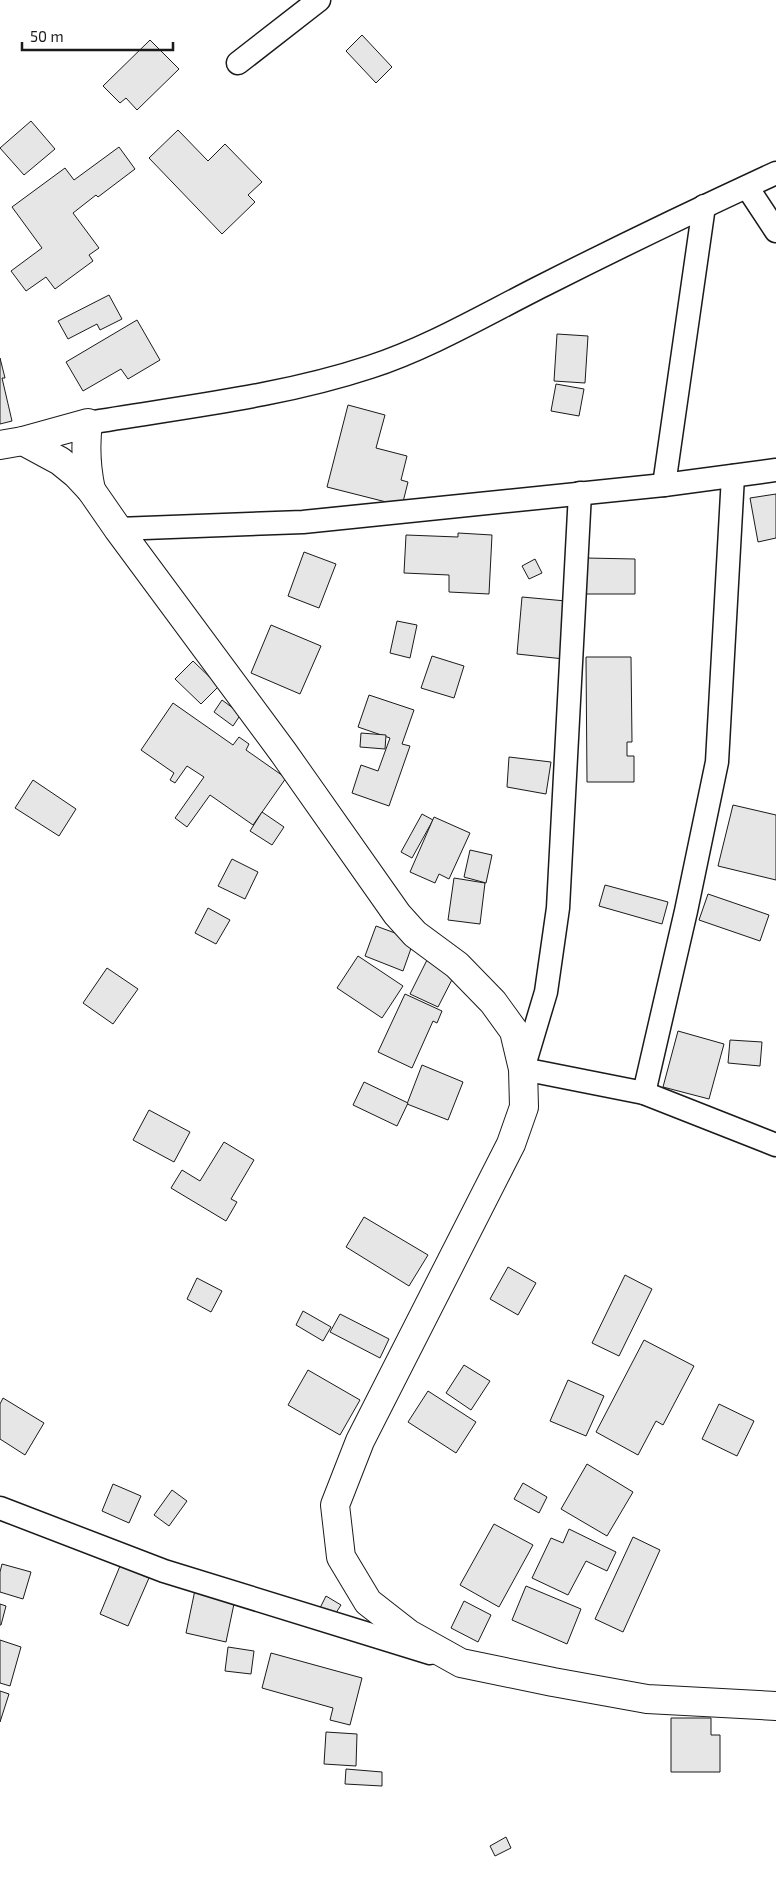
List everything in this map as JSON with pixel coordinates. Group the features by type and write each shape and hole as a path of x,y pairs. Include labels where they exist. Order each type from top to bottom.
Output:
{"main road":[{"path":"12,443 88,423 86,460 91,490"},
{"path":"12,443 60,461 91,490 118,530 283,752 396,914 415,934 457,965 493,1002 514,1031 523,1069 524,1107 510,1144 360,1441 335,1505 341,1557 368,1602 409,1634 461,1663 647,1699 776,1706"}],"street":[{"path":"238,63 319,0"},
{"path":"88,423 266,393 315,383 371,367 440,338 649,232 776,173"},
{"path":"747,186 776,231"},
{"path":"664,485 704,206"},
{"path":"118,530 303,522 664,485 776,470"},
{"path":"644,1094 686,911 717,762 733,476"},
{"path":"580,493 558,908 546,992 523,1069 644,1094 776,1145"},
{"path":"0,1508 164,1571 461,1663"}],"building":[{"path":"362,35 392,67 376,83 346,51"},
{"path":"150,40 179,69 137,110 126,98 120,103 103,86"},
{"path":"31,121 55,149 24,175 0,148"},
{"path":"178,130 208,161 225,144 262,182 248,195 255,202 222,234 149,158"},
{"path":"119,147 135,169 73,213 99,248 89,255 93,261 55,289 46,277 26,291 11,271 42,248 12,207 65,168 74,180"},
{"path":"109,295 122,319 100,330 97,324 68,339 58,321"},
{"path":"137,320 160,360 128,379 121,369 83,391 66,362"},
{"path":"557,334 588,336 585,383 554,381"},
{"path":"0,358 5,378 2,378 12,421 0,424"},
{"path":"556,384 584,389 579,416 551,411"},
{"path":"348,405 385,415 376,448 407,456 401,480 408,482 402,506 327,487"},
{"path":"776,494 776,538 758,542 750,498"},
{"path":"458,533 492,535 489,594 449,592 449,575 404,573 406,535 458,537"},
{"path":"304,552 336,564 319,608 288,596"},
{"path":"586,558 635,559 635,594 586,594"},
{"path":"535,559 542,573 529,579 522,566"},
{"path":"522,597 566,601 564,659 517,654"},
{"path":"397,621 417,625 410,658 390,653"},
{"path":"271,625 321,646 300,694 251,673"},
{"path":"432,656 464,666 454,698 421,688"},
{"path":"586,657 631,657 632,742 627,742 627,756 634,756 634,782 587,782"},
{"path":"193,661 219,686 201,704 175,679"},
{"path":"369,695 414,710 402,744 410,746 389,806 352,793 361,765 378,771 390,738 358,727"},
{"path":"222,700 241,714 233,726 214,712"},
{"path":"173,703 233,745 239,737 249,744 246,750 286,778 253,825 210,795 187,827 175,818 204,777 187,766 175,783 170,780 174,773 141,750"},
{"path":"361,733 386,735 385,749 360,747"},
{"path":"509,757 551,762 546,794 507,787"},
{"path":"33,780 76,809 59,836 15,808"},
{"path":"733,805 776,815 776,880 718,866"},
{"path":"262,812 284,827 272,845 250,831"},
{"path":"422,814 433,820 412,858 401,852"},
{"path":"434,817 470,833 449,879 439,874 435,883 410,872"},
{"path":"470,850 492,855 486,883 464,877"},
{"path":"232,859 258,872 245,899 218,886"},
{"path":"454,878 485,883 480,924 448,920"},
{"path":"605,885 668,902 662,924 599,906"},
{"path":"708,894 769,915 760,941 699,920"},
{"path":"208,908 230,920 216,944 195,933"},
{"path":"376,926 414,940 403,971 365,956"},
{"path":"358,956 403,986 382,1018 337,988"},
{"path":"429,956 457,970 438,1007 410,994"},
{"path":"107,968 138,989 113,1024 83,1003"},
{"path":"405,994 442,1011 437,1023 433,1021 412,1068 378,1052"},
{"path":"678,1031 724,1044 709,1099 663,1087"},
{"path":"730,1040 762,1042 760,1066 728,1063"},
{"path":"422,1065 463,1082 448,1120 407,1104"},
{"path":"364,1082 408,1103 397,1126 353,1105"},
{"path":"149,1110 190,1132 174,1162 133,1140"},
{"path":"224,1142 254,1160 231,1199 237,1202 226,1221 171,1188 182,1170 200,1181"},
{"path":"364,1217 428,1255 409,1286 346,1247"},
{"path":"508,1267 536,1283 518,1315 490,1299"},
{"path":"625,1275 652,1289 619,1356 592,1343"},
{"path":"197,1278 222,1291 211,1312 187,1299"},
{"path":"303,1311 331,1327 323,1341 296,1325"},
{"path":"340,1314 389,1339 380,1358 330,1332"},
{"path":"644,1340 694,1366 663,1425 656,1421 638,1455 596,1432"},
{"path":"464,1365 490,1381 471,1410 446,1393"},
{"path":"308,1370 360,1400 340,1435 288,1405"},
{"path":"568,1380 604,1396 586,1436 550,1421"},
{"path":"428,1391 476,1422 456,1453 408,1422"},
{"path":"3,1398 44,1423 25,1455 0,1439 0,1404"},
{"path":"719,1404 754,1421 737,1456 702,1439"},
{"path":"587,1464 633,1492 607,1536 561,1509"},
{"path":"523,1483 547,1497 539,1513 514,1499"},
{"path":"113,1484 141,1496 129,1523 102,1511"},
{"path":"172,1490 187,1501 169,1526 154,1515"},
{"path":"494,1524 533,1545 499,1607 460,1585"},
{"path":"569,1529 616,1552 607,1571 586,1561 568,1595 532,1578 551,1538 563,1543"},
{"path":"633,1537 660,1550 623,1632 595,1619"},
{"path":"2,1564 31,1572 23,1599 0,1592"},
{"path":"120,1566 149,1578 128,1626 100,1614"},
{"path":"526,1586 581,1609 567,1644 512,1620"},
{"path":"195,1590 235,1599 226,1642 186,1633"},
{"path":"326,1596 341,1605 334,1616 320,1608"},
{"path":"464,1601 491,1615 478,1642 451,1628"},
{"path":"0,1604 6,1606 1,1625 0,1625"},
{"path":"0,1640 21,1647 10,1686 0,1683"},
{"path":"228,1647 254,1651 251,1674 225,1671"},
{"path":"271,1653 362,1678 350,1725 330,1720 333,1708 262,1688"},
{"path":"0,1691 9,1694 0,1722"},
{"path":"671,1718 711,1718 711,1735 720,1735 720,1772 671,1772"},
{"path":"326,1732 357,1734 356,1766 324,1764"},
{"path":"346,1769 382,1772 382,1786 345,1784"},
{"path":"506,1837 511,1848 495,1856 490,1846"}]}
